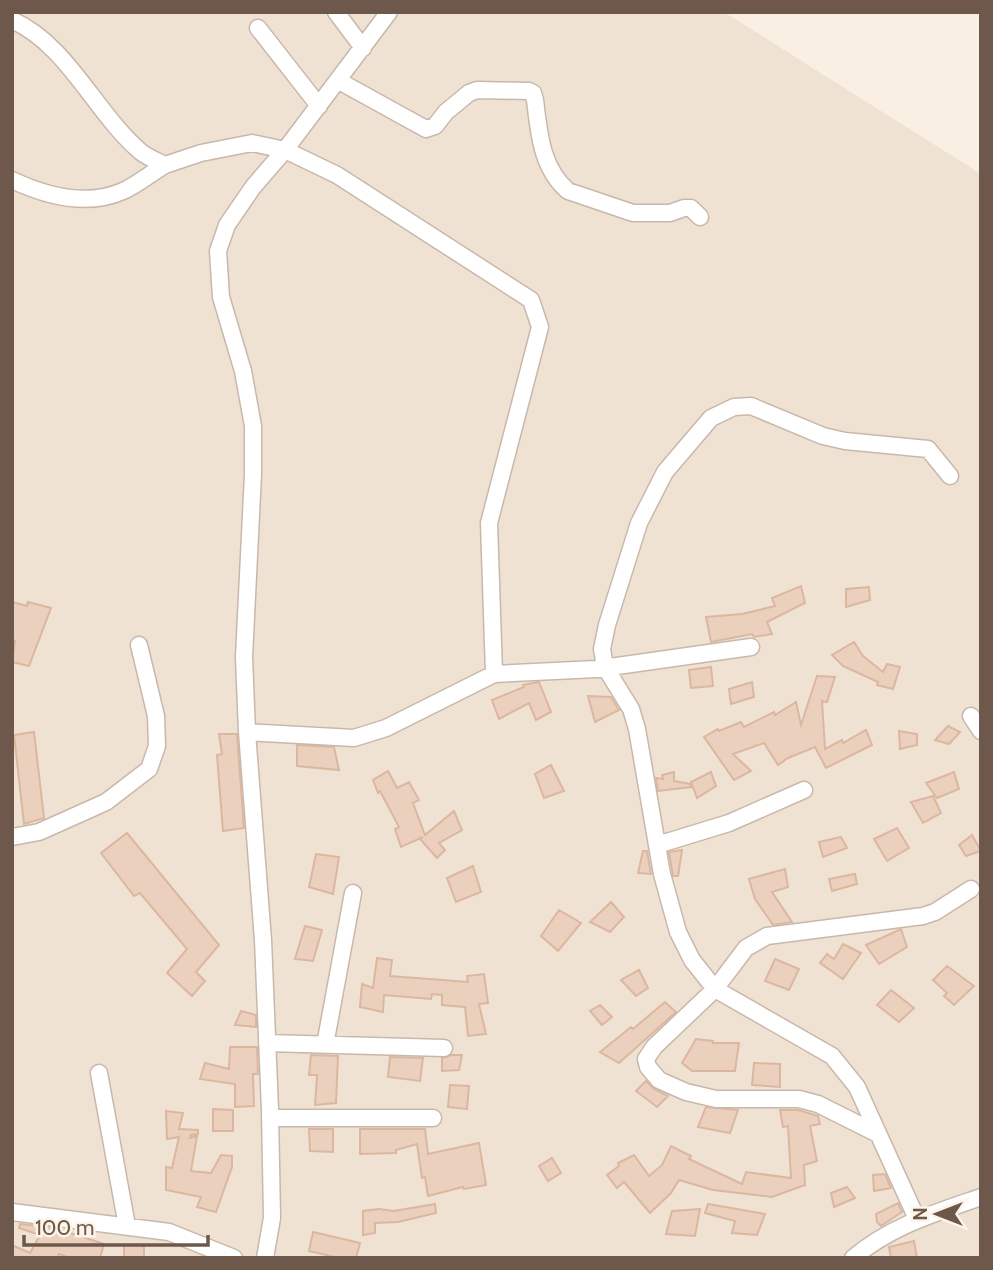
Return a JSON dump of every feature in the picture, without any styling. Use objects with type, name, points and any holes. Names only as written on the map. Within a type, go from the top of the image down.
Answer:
[{"type":"street","points":[[336,12],[363,48]]},
{"type":"street","points":[[265,1258],[272,1218],[270,1118],[263,940],[244,657],[253,426],[243,371],[221,298],[218,251],[227,225],[253,187],[339,81],[389,12]]},
{"type":"street","points":[[12,20],[27,27],[61,55],[84,88],[142,153],[165,165]]},
{"type":"street","points":[[258,28],[319,106]]},
{"type":"street","points":[[339,81],[426,129],[435,126],[446,112],[469,93],[477,90],[529,91],[533,93],[535,100],[544,157],[561,186],[568,191],[633,214],[670,213],[691,208],[700,216]]},
{"type":"street","points":[[12,180],[43,193],[70,198],[92,198],[123,191],[165,165],[201,153],[252,142],[285,150],[337,175],[531,300],[540,327],[489,523],[494,674]]},
{"type":"street","points":[[917,1219],[857,1087],[832,1056],[715,989],[692,960],[678,932],[657,845],[637,729],[631,709],[605,667],[602,649],[639,523],[666,472],[711,418],[734,407],[751,406],[823,436],[845,441],[924,448],[931,451],[950,476]]},
{"type":"street","points":[[12,837],[39,832],[106,802],[149,769],[158,746],[156,716],[139,645]]},
{"type":"street","points":[[247,732],[354,738],[372,734],[494,674],[596,669],[751,647]]},
{"type":"street","points":[[971,716],[981,731]]},
{"type":"street","points":[[657,845],[729,823],[804,790]]},
{"type":"street","points":[[878,1134],[818,1104],[799,1099],[716,1099],[686,1092],[659,1080],[648,1068],[646,1059],[654,1047],[715,989],[754,941],[767,936],[923,916],[935,912],[971,889]]},
{"type":"street","points":[[326,1045],[353,893]]},
{"type":"street","points":[[267,1044],[444,1048]]},
{"type":"street","points":[[99,1073],[127,1227]]},
{"type":"street","points":[[270,1118],[433,1118]]},
{"type":"street","points":[[853,1258],[880,1238],[917,1219],[981,1197]]},
{"type":"street","points":[[12,1212],[169,1232],[234,1258]]},
{"type":"shaded area","points":[[12,12],[724,12],[981,174],[981,1258],[12,1258]]},
{"type":"building","points":[[801,586],[805,603],[767,622],[772,634],[754,637],[752,634],[711,642],[706,617],[742,614],[775,606],[772,598]]},
{"type":"building","points":[[869,587],[870,600],[846,607],[846,589]]},
{"type":"building","points":[[12,602],[27,606],[28,602],[51,608],[29,666],[12,662],[15,641],[12,640]]},
{"type":"building","points":[[854,642],[863,656],[883,672],[887,664],[900,667],[893,689],[877,685],[878,682],[843,666],[832,655]]},
{"type":"building","points":[[711,667],[713,686],[691,688],[689,670]]},
{"type":"building","points":[[817,676],[835,677],[827,702],[822,701],[825,749],[842,740],[843,743],[866,730],[872,745],[826,768],[815,747],[778,765],[764,743],[733,754],[751,771],[734,780],[704,737],[718,729],[719,731],[741,722],[744,727],[774,712],[775,715],[796,702],[801,725]]},
{"type":"building","points":[[539,682],[551,712],[536,720],[529,703],[499,719],[492,700],[524,687],[523,685]]},
{"type":"building","points":[[752,682],[754,697],[731,704],[729,689]]},
{"type":"building","points":[[588,696],[611,697],[619,710],[595,722]]},
{"type":"building","points":[[948,726],[960,732],[949,744],[935,740]]},
{"type":"building","points":[[899,731],[917,734],[917,745],[900,749]]},
{"type":"building","points":[[34,732],[44,818],[24,824],[14,735]]},
{"type":"building","points":[[219,734],[237,734],[244,828],[223,831],[217,755],[222,754]]},
{"type":"building","points":[[297,745],[334,747],[339,770],[297,766]]},
{"type":"building","points":[[551,765],[564,791],[544,798],[535,774]]},
{"type":"building","points":[[388,771],[397,788],[409,782],[419,800],[413,803],[425,835],[454,811],[462,830],[439,843],[445,850],[437,858],[420,839],[423,837],[401,847],[395,829],[399,827],[373,780]]},
{"type":"building","points":[[674,772],[674,781],[691,784],[691,787],[658,791],[656,778],[663,779],[662,775]]},
{"type":"building","points":[[711,772],[716,786],[697,798],[691,782]]},
{"type":"building","points":[[954,772],[959,789],[937,798],[926,783]]},
{"type":"building","points":[[933,796],[941,813],[923,823],[911,802]]},
{"type":"building","points":[[897,828],[909,848],[887,861],[874,839]]},
{"type":"building","points":[[127,833],[219,945],[196,972],[205,981],[192,996],[167,973],[187,949],[140,893],[134,896],[101,853]]},
{"type":"building","points":[[972,835],[981,851],[966,856],[959,845]]},
{"type":"building","points":[[841,837],[847,848],[823,857],[819,842]]},
{"type":"building","points":[[682,850],[678,876],[673,876],[669,852]]},
{"type":"building","points":[[643,851],[647,851],[651,874],[638,873]]},
{"type":"building","points":[[316,854],[339,857],[333,894],[309,887]]},
{"type":"building","points":[[473,866],[481,892],[456,902],[447,878]]},
{"type":"building","points":[[785,869],[788,887],[772,892],[792,922],[773,925],[755,899],[749,879]]},
{"type":"building","points":[[855,874],[857,884],[832,891],[829,879]]},
{"type":"building","points":[[611,902],[624,917],[610,932],[590,922]]},
{"type":"building","points":[[559,910],[581,923],[558,951],[541,936]]},
{"type":"building","points":[[305,926],[322,930],[313,961],[295,959]]},
{"type":"building","points":[[901,929],[907,947],[879,964],[866,945]]},
{"type":"building","points":[[843,944],[861,953],[843,979],[820,963],[827,954],[834,959]]},
{"type":"building","points":[[377,958],[392,960],[390,976],[468,982],[467,976],[484,974],[488,1003],[479,1004],[486,1034],[468,1036],[465,1007],[442,1005],[442,995],[432,994],[431,999],[384,995],[383,1012],[360,1007],[362,984],[373,988]]},
{"type":"building","points":[[775,959],[799,969],[789,990],[765,981]]},
{"type":"building","points":[[947,966],[974,986],[954,1005],[944,996],[947,993],[933,980]]},
{"type":"building","points":[[639,970],[648,988],[636,996],[621,980]]},
{"type":"building","points":[[891,990],[914,1008],[899,1022],[877,1005]]},
{"type":"building","points":[[665,1002],[676,1012],[619,1063],[600,1052],[631,1027],[633,1029]]},
{"type":"building","points":[[600,1005],[612,1017],[602,1025],[590,1011]]},
{"type":"building","points":[[241,1011],[256,1015],[256,1027],[235,1025]]},
{"type":"building","points":[[696,1039],[713,1043],[739,1043],[735,1071],[692,1071],[682,1063]]},
{"type":"building","points":[[230,1047],[257,1047],[258,1074],[253,1074],[254,1106],[235,1107],[235,1084],[200,1079],[205,1063],[229,1069]]},
{"type":"building","points":[[311,1055],[338,1056],[336,1103],[315,1105],[317,1075],[309,1075]]},
{"type":"building","points":[[462,1055],[459,1070],[442,1071],[442,1058]]},
{"type":"building","points":[[390,1057],[423,1058],[420,1081],[388,1077]]},
{"type":"building","points":[[754,1063],[780,1064],[780,1087],[752,1085]]},
{"type":"building","points":[[646,1081],[654,1089],[668,1096],[657,1107],[636,1091]]},
{"type":"building","points":[[450,1085],[469,1086],[467,1109],[448,1107]]},
{"type":"building","points":[[706,1107],[738,1110],[730,1133],[698,1127]]},
{"type":"building","points":[[213,1109],[233,1110],[233,1131],[213,1131]]},
{"type":"building","points":[[780,1110],[798,1110],[818,1116],[820,1124],[810,1126],[817,1161],[804,1165],[805,1185],[772,1197],[713,1190],[679,1180],[671,1193],[650,1213],[624,1182],[617,1188],[607,1175],[619,1166],[618,1163],[634,1155],[649,1176],[662,1165],[671,1146],[691,1156],[689,1159],[742,1184],[746,1172],[791,1178],[788,1126],[783,1127]]},
{"type":"building","points":[[166,1111],[183,1113],[179,1129],[198,1130],[198,1134],[191,1135],[190,1138],[197,1136],[191,1171],[211,1173],[221,1155],[232,1156],[232,1167],[216,1212],[197,1207],[201,1197],[166,1190],[166,1167],[172,1168],[179,1137],[167,1139]]},
{"type":"building","points":[[309,1129],[333,1129],[333,1152],[310,1151]]},
{"type":"building","points":[[360,1129],[425,1129],[428,1154],[479,1143],[486,1185],[463,1187],[428,1196],[425,1177],[422,1178],[417,1144],[396,1150],[396,1153],[360,1154]]},
{"type":"building","points":[[552,1158],[561,1173],[548,1181],[539,1166]]},
{"type":"building","points":[[885,1174],[891,1188],[874,1191],[873,1175]]},
{"type":"building","points":[[847,1187],[855,1198],[834,1207],[831,1193]]},
{"type":"building","points":[[898,1203],[902,1212],[881,1226],[877,1222],[876,1214]]},
{"type":"building","points":[[435,1204],[436,1213],[398,1222],[375,1223],[375,1233],[363,1235],[363,1211],[394,1211]]},
{"type":"building","points":[[708,1204],[765,1214],[757,1235],[732,1233],[735,1221],[705,1213]]},
{"type":"building","points":[[700,1209],[695,1236],[666,1234],[672,1211]]},
{"type":"building","points":[[20,1224],[55,1228],[104,1244],[100,1258],[71,1258],[59,1254],[57,1258],[12,1258],[12,1245],[30,1253],[40,1235],[19,1228]]},
{"type":"building","points":[[313,1232],[360,1243],[356,1258],[339,1258],[309,1251]]},
{"type":"building","points":[[914,1241],[917,1258],[891,1258],[889,1247]]},
{"type":"building","points":[[124,1245],[144,1246],[144,1258],[124,1258]]}]
